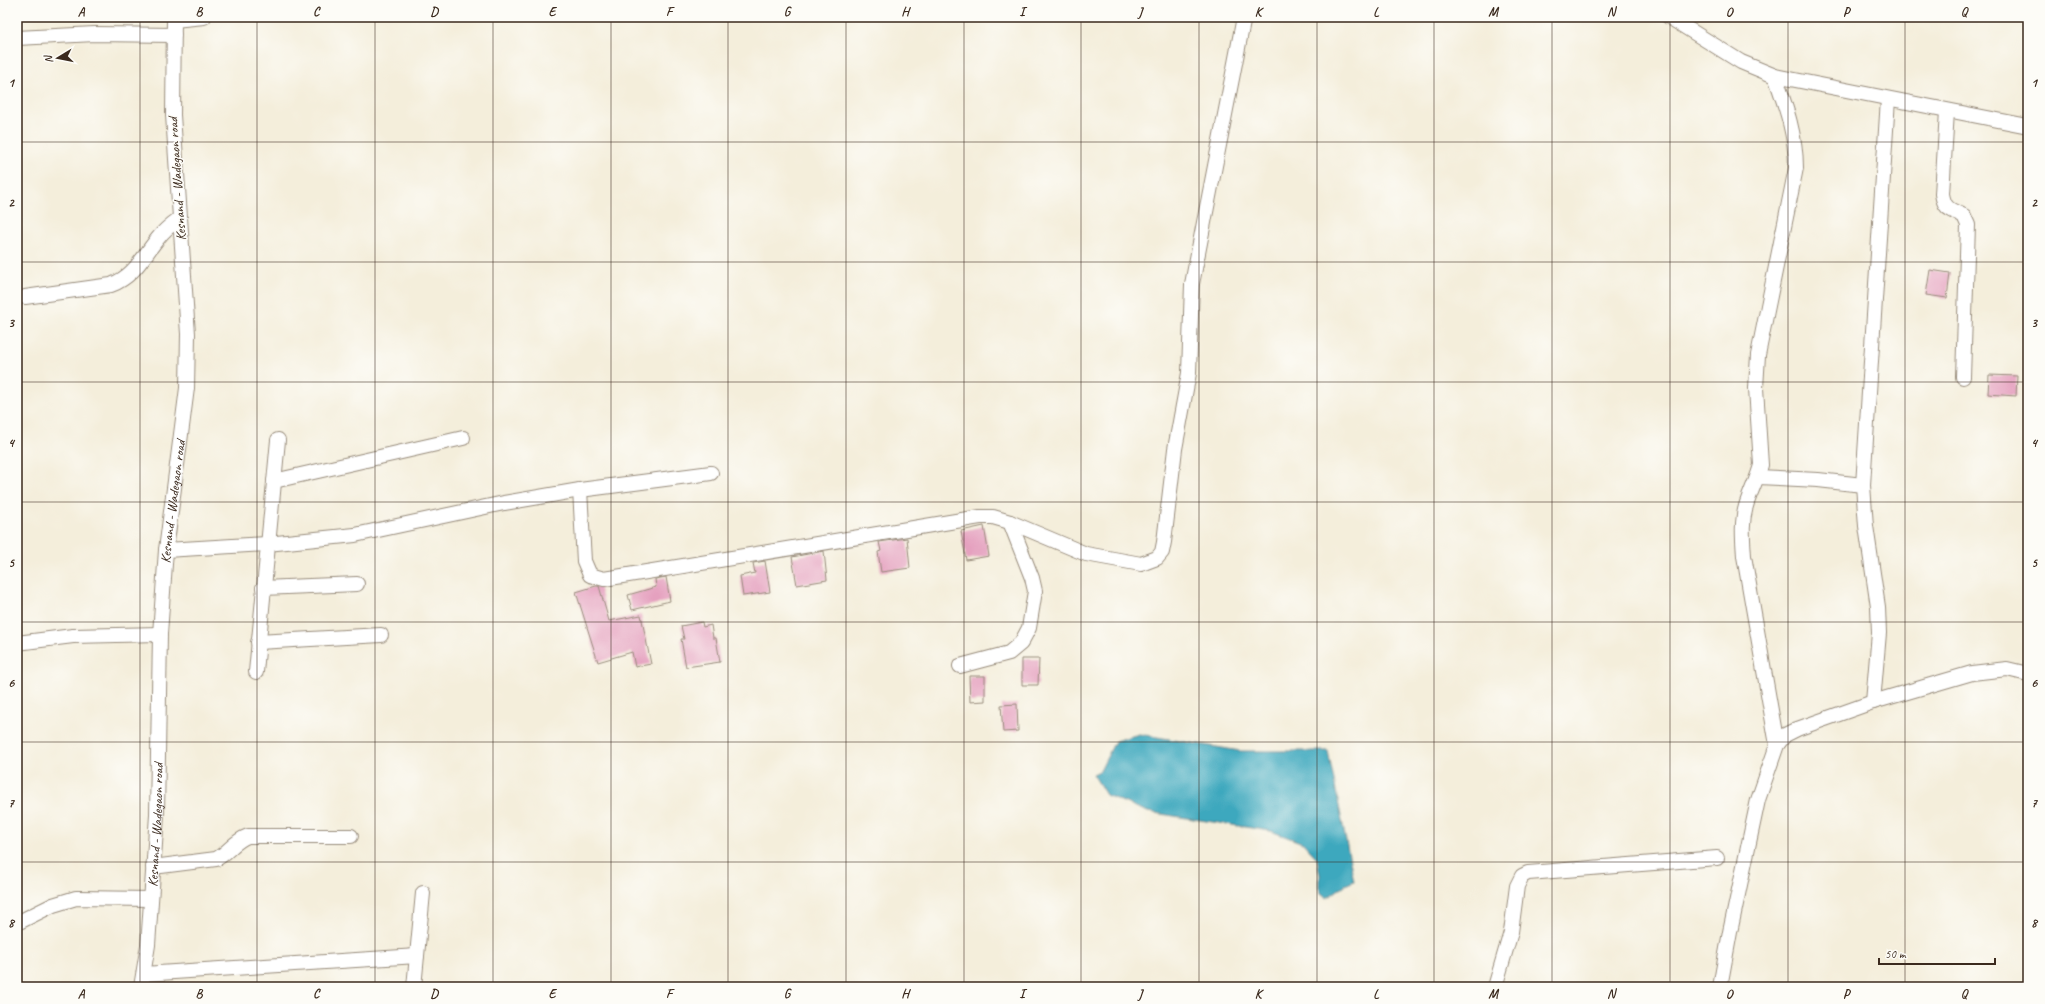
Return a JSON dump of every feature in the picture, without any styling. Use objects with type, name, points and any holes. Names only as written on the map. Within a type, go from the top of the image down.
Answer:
[{"type":"street","points":[[174,19],[204,17]]},
{"type":"street","points":[[580,490],[584,561],[590,575],[604,579],[963,519],[993,518],[1010,522],[1086,554],[1142,564],[1157,558],[1162,552],[1175,449],[1189,373],[1192,284],[1244,17]]},
{"type":"street","points":[[1669,17],[1741,62],[1775,76],[2028,126]]},
{"type":"street","name":"Kesnand - Wadegaon road","points":[[142,981],[151,899],[157,815],[160,634],[166,550],[187,388],[188,334],[173,115],[174,19]]},
{"type":"street","points":[[17,38],[95,34],[174,35]]},
{"type":"street","points":[[1775,76],[1791,122],[1796,149],[1796,168],[1758,355],[1756,388],[1761,446],[1761,465],[1758,477],[1746,507],[1742,530],[1744,556],[1777,745]]},
{"type":"street","points":[[1873,702],[1879,632],[1878,607],[1866,526],[1864,484],[1888,99]]},
{"type":"street","points":[[1947,111],[1942,194],[1943,201],[1948,209],[1964,216],[1968,225],[1963,377]]},
{"type":"street","points":[[25,297],[111,285],[120,282],[140,265],[158,237],[180,218]]},
{"type":"street","points":[[274,481],[463,438]]},
{"type":"street","points":[[256,672],[278,440]]},
{"type":"street","points":[[166,550],[267,544],[355,535],[504,502],[580,490],[710,473]]},
{"type":"street","points":[[1758,477],[1864,484]]},
{"type":"street","points":[[960,666],[1009,653],[1021,643],[1028,628],[1035,591],[1032,578],[1010,522]]},
{"type":"street","points":[[263,588],[357,584]]},
{"type":"street","points":[[17,643],[73,636],[160,634]]},
{"type":"street","points":[[258,642],[382,636]]},
{"type":"street","points":[[1720,987],[1758,800],[1777,745],[1785,735],[1797,729],[1873,702],[1972,673],[2007,669],[2028,674]]},
{"type":"street","points":[[153,867],[216,859],[224,855],[237,841],[248,836],[351,836]]},
{"type":"street","points":[[1495,987],[1511,932],[1517,886],[1522,876],[1528,873],[1717,858]]},
{"type":"street","points":[[414,987],[423,893]]},
{"type":"street","points":[[17,924],[53,905],[76,898],[151,899]]},
{"type":"street","points":[[142,981],[417,956]]},
{"type":"water","points":[[1139,734],[1240,751],[1328,751],[1354,881],[1345,885],[1327,898],[1320,892],[1320,875],[1317,858],[1303,843],[1271,831],[1148,812],[1106,795],[1093,774],[1100,771],[1115,741]]},
{"type":"building","points":[[1930,270],[1950,273],[1947,298],[1926,295]]},
{"type":"building","points":[[1989,375],[2017,376],[2016,396],[1988,394]]},
{"type":"building","points":[[984,526],[989,556],[966,560],[961,531]]},
{"type":"building","points":[[907,538],[910,568],[881,572],[878,552],[881,551],[879,542]]},
{"type":"building","points":[[824,551],[827,580],[797,585],[792,557]]},
{"type":"building","points":[[765,561],[770,592],[743,596],[740,576],[755,573],[753,563]]},
{"type":"building","points":[[666,577],[670,601],[632,610],[628,595],[656,587],[655,579]]},
{"type":"building","points":[[599,586],[609,621],[641,615],[651,664],[635,667],[632,652],[598,662],[576,592]]},
{"type":"building","points":[[702,622],[703,627],[711,625],[713,638],[716,638],[720,662],[686,667],[681,639],[684,639],[681,626]]},
{"type":"building","points":[[1022,659],[1039,659],[1038,685],[1022,685]]},
{"type":"building","points":[[969,676],[985,676],[985,701],[970,702]]},
{"type":"building","points":[[1017,704],[1018,731],[1003,732],[1001,705]]}]
